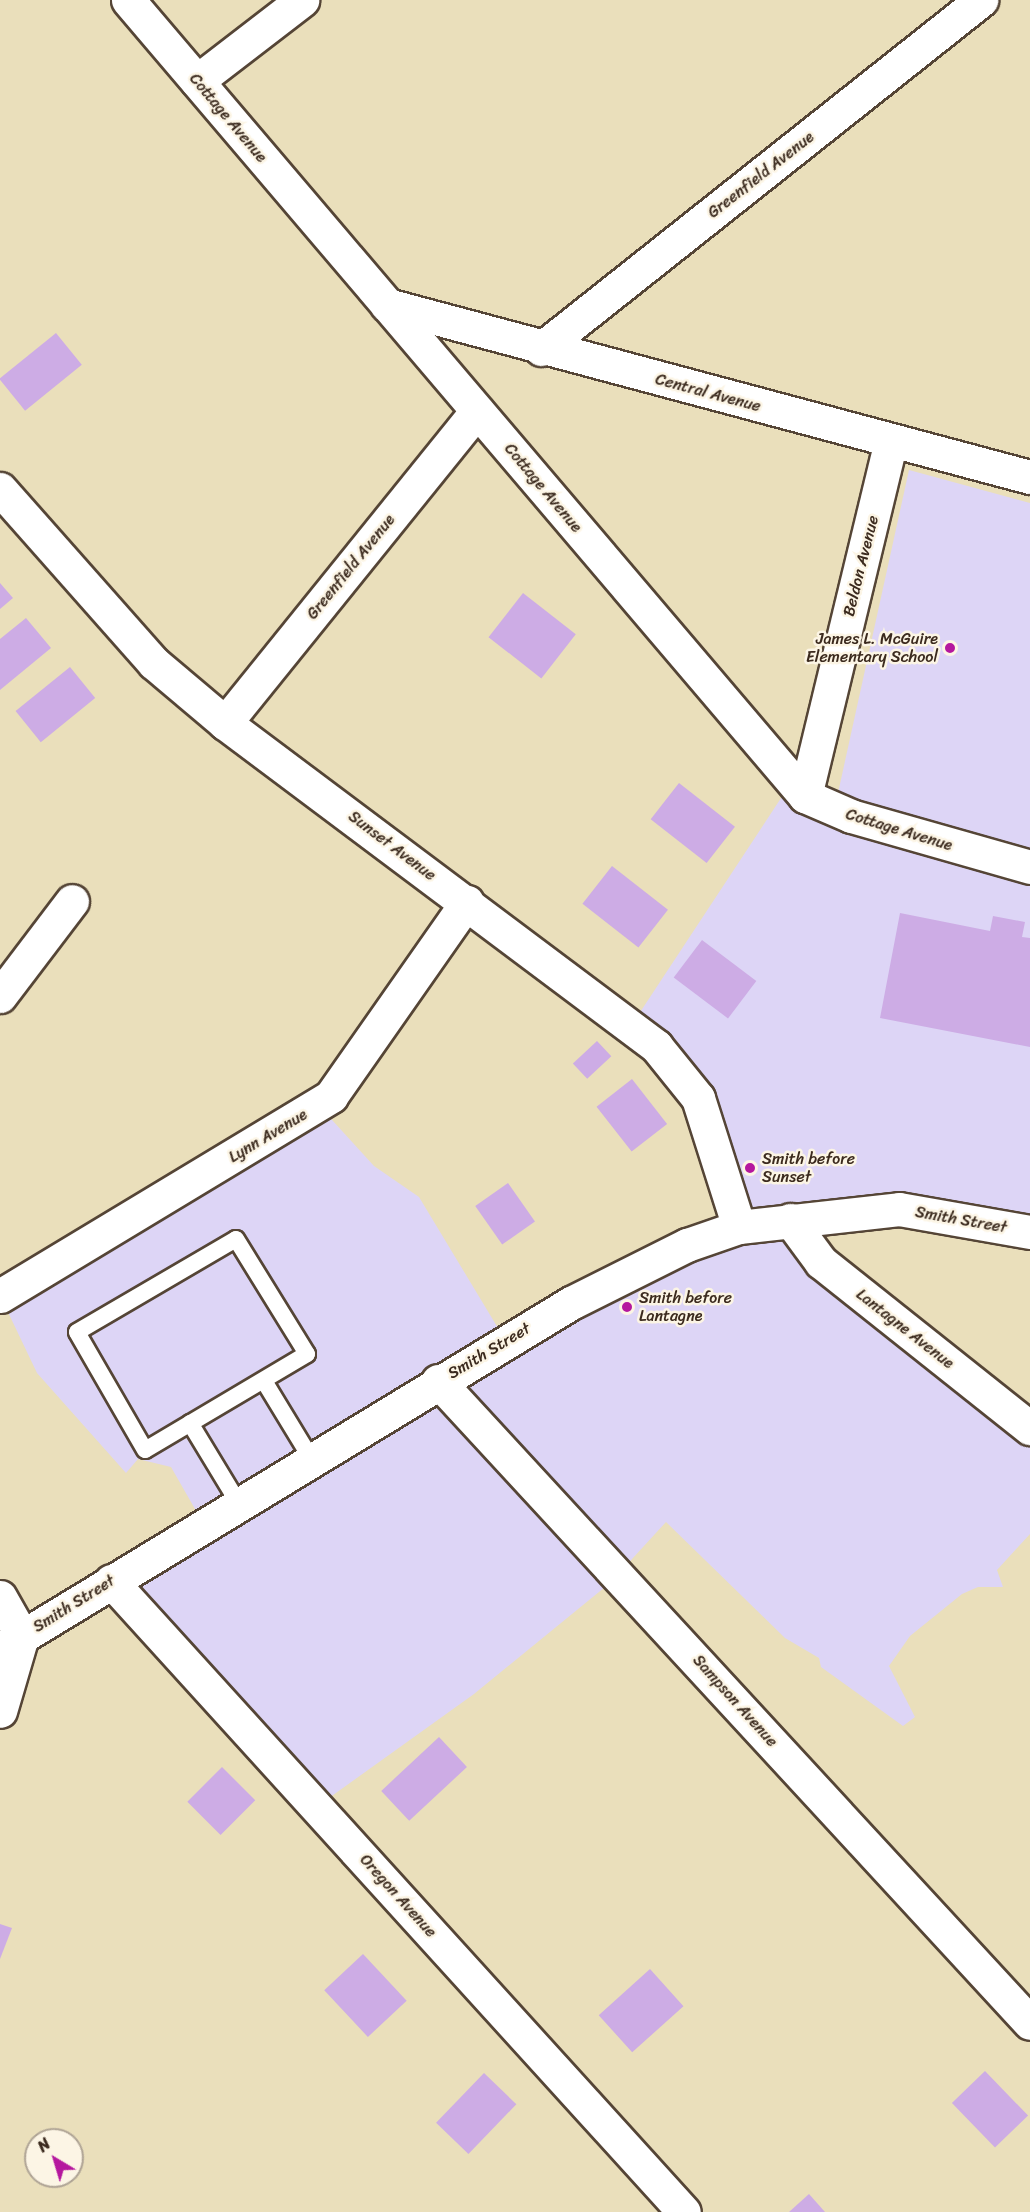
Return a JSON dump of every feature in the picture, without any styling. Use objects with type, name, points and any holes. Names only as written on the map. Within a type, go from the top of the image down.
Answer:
[{"type":"street","name":"Cottage Avenue","points":[[128,0],[805,796],[851,816],[1030,867]]},
{"type":"street","points":[[197,81],[302,0]]},
{"type":"street","name":"Greenfield Avenue","points":[[541,349],[981,0]]},
{"type":"street","name":"Central Avenue","points":[[387,305],[541,349],[891,441],[1023,468]]},
{"type":"street","name":"Greenfield Avenue","points":[[225,723],[477,411]]},
{"type":"street","name":"Beldon Avenue","points":[[805,796],[891,441]]},
{"type":"street","name":"Sunset Avenue","points":[[0,489],[154,663],[225,723],[623,1018],[681,1074],[698,1098],[715,1138],[739,1227]]},
{"type":"street","points":[[0,996],[72,901]]},
{"type":"street","name":"Lynn Avenue","points":[[0,1296],[330,1096],[467,902]]},
{"type":"street","name":"Smith Street","points":[[11,1643],[438,1381],[639,1265],[739,1227],[899,1209],[1030,1232]]},
{"type":"street","name":"Lantagne Avenue","points":[[790,1220],[821,1262],[1030,1428]]},
{"type":"street","name":"Sampson Avenue","points":[[438,1381],[1030,2023]]},
{"type":"street","name":"Oregon Avenue","points":[[111,1581],[684,2212]]},
{"type":"street","points":[[0,1597],[11,1643],[0,1711]]},
{"type":"lane","points":[[236,1239],[308,1354],[264,1381],[145,1450],[77,1332],[236,1239]]},
{"type":"lane","points":[[264,1381],[312,1460]]},
{"type":"lane","points":[[190,1424],[239,1504]]},
{"type":"shaded area","name":"James L. McGuire Elementary School","points":[[909,470],[1030,503],[1030,851],[898,816],[838,793]]},
{"type":"shaded area","points":[[785,792],[1030,876],[1030,1235],[844,1225],[788,1231],[1030,1431],[1030,1534],[997,1570],[1003,1587],[978,1587],[962,1594],[910,1636],[889,1666],[915,1717],[903,1726],[821,1667],[819,1658],[785,1638],[666,1522],[610,1583],[474,1694],[315,1808],[118,1595],[207,1530],[171,1467],[138,1459],[126,1473],[37,1373],[6,1308],[322,1109],[374,1166],[419,1197],[507,1343],[732,1242],[719,1152],[629,1029]]},
{"type":"building","points":[[56,333],[82,365],[25,411],[0,378]]},
{"type":"building","points":[[0,583],[13,598],[0,609]]},
{"type":"building","points":[[523,593],[576,634],[541,678],[489,637]]},
{"type":"building","points":[[26,618],[51,648],[0,690],[0,639]]},
{"type":"building","points":[[70,667],[95,698],[41,742],[16,711]]},
{"type":"building","points":[[679,783],[735,827],[707,863],[651,819]]},
{"type":"building","points":[[612,866],[668,910],[638,948],[582,904]]},
{"type":"building","points":[[900,913],[990,931],[993,916],[1025,922],[1022,937],[1030,938],[1030,1047],[880,1018]]},
{"type":"building","points":[[702,940],[756,981],[728,1018],[674,978]]},
{"type":"building","points":[[597,1041],[611,1056],[587,1079],[573,1064]]},
{"type":"building","points":[[632,1079],[667,1124],[632,1152],[597,1107]]},
{"type":"building","points":[[508,1183],[535,1222],[502,1244],[475,1206]]},
{"type":"building","points":[[439,1737],[467,1767],[409,1821],[381,1791]]},
{"type":"building","points":[[222,1767],[255,1800],[221,1835],[187,1802]]},
{"type":"building","points":[[0,1924],[12,1928],[0,1959]]},
{"type":"building","points":[[363,1954],[407,2001],[368,2037],[324,1990]]},
{"type":"building","points":[[650,1969],[683,2006],[632,2052],[599,2015]]},
{"type":"building","points":[[985,2071],[1028,2116],[995,2148],[952,2103]]},
{"type":"building","points":[[484,2073],[516,2104],[468,2154],[436,2123]]},
{"type":"building","points":[[809,2194],[825,2212],[789,2212]]},
{"type":"place","name":"James L. McGuire Elementary School","points":[[950,648]]},
{"type":"place","name":"Smith before Sunset","points":[[750,1168]]},
{"type":"place","name":"Smith before Lantagne","points":[[627,1307]]}]
